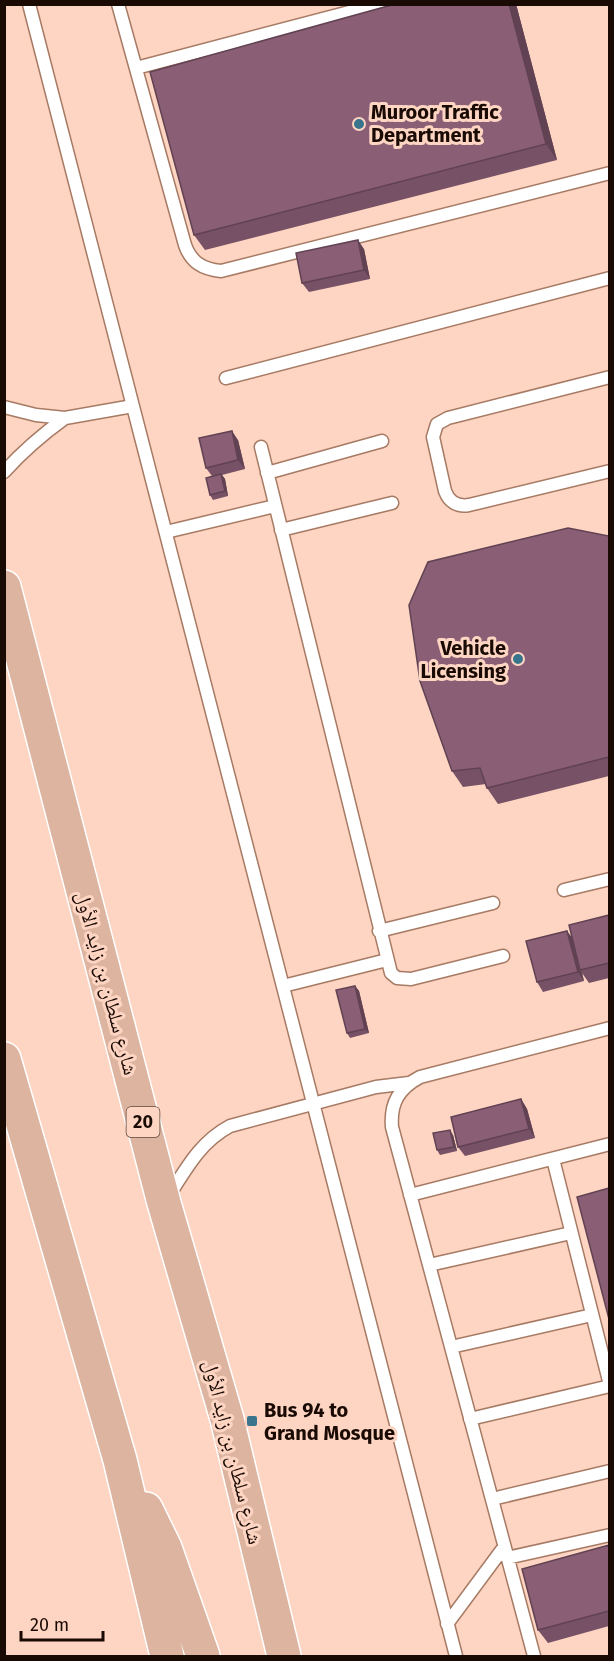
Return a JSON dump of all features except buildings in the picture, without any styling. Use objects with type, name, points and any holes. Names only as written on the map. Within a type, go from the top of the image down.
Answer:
[{"type":"main road","name":"شارع سلطان بن زايد الأول","points":[[4,587],[164,1203],[227,1419],[279,1652]]},
{"type":"main road","points":[[4,1059],[120,1460],[167,1656]]},
{"type":"main road","points":[[120,1460],[165,1548],[203,1656]]},
{"type":"lane","points":[[28,4],[456,1656]]},
{"type":"lane","points":[[118,4],[185,245],[194,262],[211,270],[221,271],[609,173]]},
{"type":"lane","points":[[136,68],[380,4]]},
{"type":"lane","points":[[226,378],[609,278]]},
{"type":"lane","points":[[609,377],[448,418],[437,424],[433,437],[445,491],[448,498],[458,505],[469,505],[609,471]]},
{"type":"lane","points":[[4,407],[36,415],[65,418],[133,406]]},
{"type":"lane","points":[[4,472],[41,435],[65,418]]},
{"type":"lane","points":[[267,473],[382,441]]},
{"type":"lane","points":[[261,447],[391,973],[404,980],[503,956]]},
{"type":"lane","points":[[281,530],[392,503]]},
{"type":"lane","points":[[166,532],[276,506]]},
{"type":"lane","points":[[564,890],[609,879]]},
{"type":"lane","points":[[379,931],[493,903]]},
{"type":"lane","points":[[283,986],[387,960]]},
{"type":"lane","points":[[534,1656],[392,1127],[391,1114],[400,1091],[420,1077],[609,1028]]},
{"type":"lane","points":[[164,1203],[199,1149],[219,1132],[243,1122],[376,1087],[409,1083]]},
{"type":"lane","points":[[410,1195],[609,1144]]},
{"type":"lane","points":[[470,1419],[609,1385],[553,1159]]},
{"type":"lane","points":[[429,1265],[571,1233]]},
{"type":"lane","points":[[451,1347],[592,1315]]},
{"type":"lane","points":[[492,1499],[609,1471]]},
{"type":"lane","points":[[447,1624],[506,1553],[609,1535]]},
{"type":"place","name":"Muroor Traffic Department","points":[[359,124]]},
{"type":"place","name":"Vehicle Licensing","points":[[518,659]]},
{"type":"place","name":"Bus 94 to Grand Mosque","points":[[252,1421]]}]
